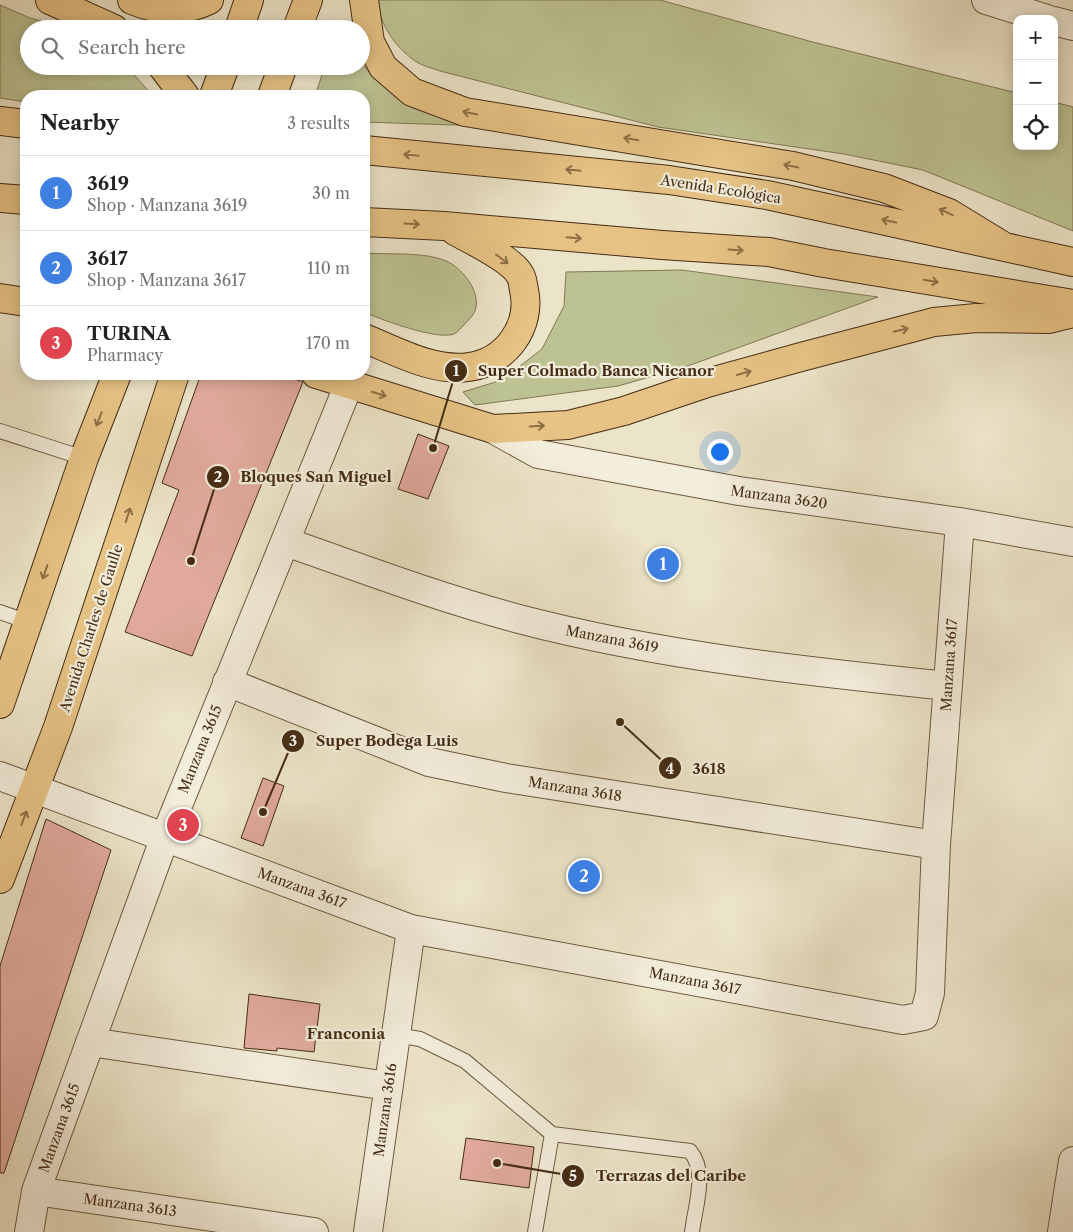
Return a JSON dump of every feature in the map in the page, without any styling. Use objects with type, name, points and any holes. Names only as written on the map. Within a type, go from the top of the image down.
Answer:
[{"type":"main road","points":[[50,0],[94,20]]},
{"type":"main road","points":[[132,0],[163,9],[186,9],[209,0]]},
{"type":"main road","points":[[242,20],[249,0]]},
{"type":"main road","points":[[300,20],[308,0]]},
{"type":"main road","points":[[364,0],[367,20]]},
{"type":"main road","points":[[370,42],[383,67],[412,92],[465,112],[793,166],[884,188],[949,212],[1003,246]]},
{"type":"main road","points":[[169,75],[181,90]]},
{"type":"main road","points":[[216,90],[222,75]]},
{"type":"main road","points":[[274,90],[280,75]]},
{"type":"main road","points":[[0,121],[20,123]]},
{"type":"main road","name":"Avenida Ecológica","points":[[370,151],[669,180],[768,195],[1073,262]]},
{"type":"main road","points":[[0,198],[20,200]]},
{"type":"main road","points":[[370,222],[444,226],[662,245],[769,252],[824,263],[1073,304]]},
{"type":"main road","points":[[370,340],[430,364],[469,367],[494,359],[517,336],[527,304],[520,275],[501,257],[444,226]]},
{"type":"main road","points":[[0,298],[20,301]]},
{"type":"main road","points":[[336,380],[493,428],[568,424],[624,411],[707,383],[877,335],[934,322],[976,318],[1049,318],[1073,314]]},
{"type":"main road","points":[[0,704],[84,458],[115,380]]},
{"type":"main road","name":"Avenida Charles de Gaulle","points":[[0,880],[35,789],[173,380]]},
{"type":"street","points":[[986,0],[1035,11]]},
{"type":"street","points":[[1058,22],[1073,26]]},
{"type":"street","name":"Manzana 3615","points":[[29,1232],[36,1191],[165,837],[349,384]]},
{"type":"street","name":"Manzana 3620","points":[[493,428],[538,454],[739,491],[960,522],[1073,542]]},
{"type":"street","name":"Manzana 3617","points":[[0,776],[411,929],[903,1020],[924,1016],[930,993],[936,845],[960,522]]},
{"type":"street","name":"Manzana 3619","points":[[286,542],[454,599],[520,619],[615,641],[771,668],[948,686]]},
{"type":"street","name":"Manzana 3618","points":[[227,682],[429,762],[506,778],[936,845]]},
{"type":"street","name":"Manzana 3616","points":[[368,1232],[411,929]]},
{"type":"street","points":[[90,1042],[388,1086]]},
{"type":"street","points":[[1062,1232],[1073,1161]]},
{"type":"street","name":"Manzana 3613","points":[[36,1191],[214,1225],[314,1232]]},
{"type":"lane","points":[[0,431],[84,458]]},
{"type":"lane","points":[[0,612],[28,622]]},
{"type":"lane","points":[[396,1035],[420,1038],[465,1061],[552,1134],[690,1151],[696,1159],[700,1175],[692,1232]]},
{"type":"lane","points":[[535,1232],[552,1134]]},
{"type":"green space","points":[[376,0],[660,0],[809,41],[1013,92],[1013,150],[1058,150],[1058,103],[1073,107],[1073,231],[923,170],[844,154],[658,127],[427,67],[407,55],[395,42],[385,26]]},
{"type":"green space","points":[[0,5],[37,20],[20,20],[20,75],[134,75],[148,90],[20,90],[20,101],[0,98]]},
{"type":"green space","points":[[370,73],[390,91],[409,101],[451,114],[514,127],[370,122],[370,90],[317,90],[322,75],[370,75]]},
{"type":"green space","points":[[370,253],[408,254],[441,259],[460,271],[473,288],[476,301],[474,312],[457,332],[453,334],[440,335],[418,331],[370,314]]},
{"type":"green space","points":[[682,270],[878,297],[685,367],[618,386],[475,405],[463,392],[502,380],[542,349],[564,306],[566,272]]},
{"type":"building","points":[[199,380],[298,380],[303,382],[192,656],[125,632],[179,490],[162,483]]},
{"type":"building","points":[[418,434],[449,446],[428,499],[398,489]]},
{"type":"building","points":[[263,778],[284,786],[263,846],[241,838]]},
{"type":"building","points":[[46,819],[111,850],[4,1173],[0,1173],[0,966]]},
{"type":"building","points":[[249,994],[320,1004],[314,1052],[277,1048],[277,1051],[244,1048]]},
{"type":"building","points":[[466,1138],[534,1147],[529,1188],[460,1179]]},
{"type":"place","name":"Super Colmado Banca Nicanor","points":[[433,448]]},
{"type":"place","name":"Bloques San Miguel","points":[[191,561]]},
{"type":"place","name":"3619","points":[[663,564]]},
{"type":"place","name":"3618","points":[[620,722]]},
{"type":"place","name":"Super Bodega Luis","points":[[263,812]]},
{"type":"place","name":"TURINA","points":[[183,825]]},
{"type":"place","name":"3617","points":[[584,876]]},
{"type":"place","name":"Terrazas del Caribe","points":[[497,1163]]},
{"type":"district","name":"Franconia","points":[[346,1033]]}]
